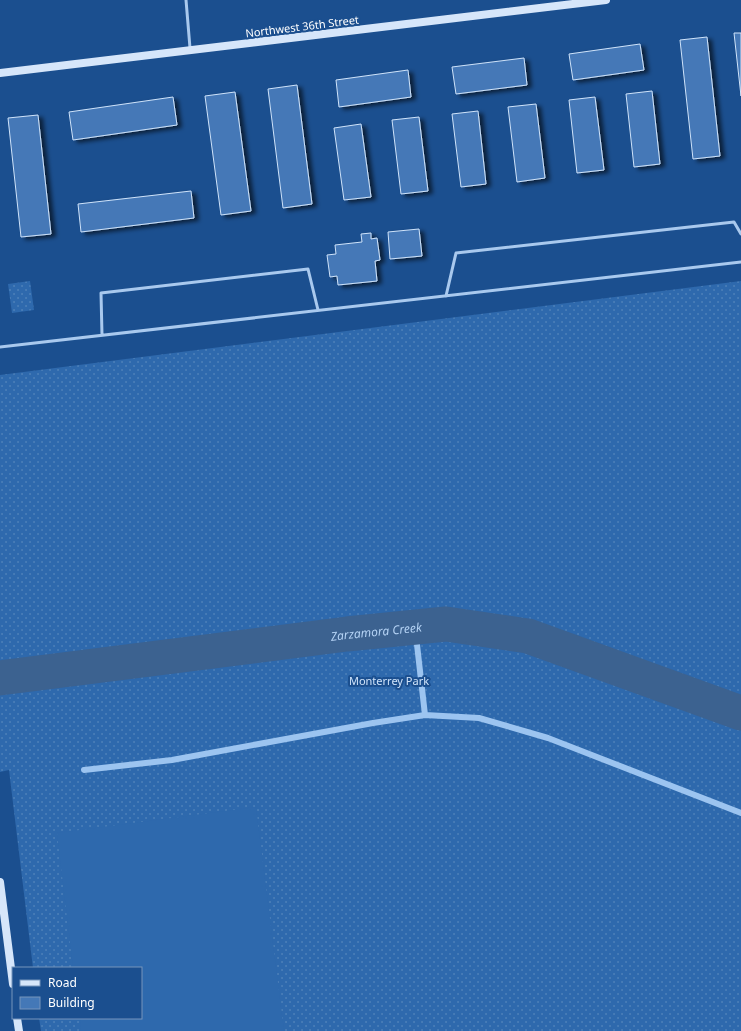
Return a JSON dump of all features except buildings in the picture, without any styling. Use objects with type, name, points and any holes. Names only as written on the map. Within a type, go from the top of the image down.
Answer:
[{"type":"main road","name":"Northwest 36th Street","points":[[0,73],[606,0]]},
{"type":"main road","points":[[0,882],[12,976]]},
{"type":"main road","points":[[17,1019],[19,1031]]},
{"type":"lane","points":[[186,0],[190,50]]},
{"type":"lane","points":[[446,296],[456,253],[734,222],[741,234]]},
{"type":"lane","points":[[0,347],[741,262]]},
{"type":"lane","points":[[102,335],[101,293],[308,269],[318,310]]},
{"type":"green space","points":[[30,281],[34,310],[12,313],[8,284]]},
{"type":"green space","name":"Monterrey Park","points":[[741,281],[741,1031],[41,1031],[39,1019],[142,1019],[142,967],[33,967],[9,770],[0,772],[0,375]]},
{"type":"green space","points":[[256,807],[284,1031],[81,1031],[80,1019],[142,1019],[142,967],[73,967],[57,833]]},
{"type":"waterway","name":"Zarzamora Creek","points":[[0,678],[347,634],[446,624],[528,636],[741,713]]},
{"type":"waterway","points":[[415,627],[425,715]]},
{"type":"waterway","points":[[84,770],[172,760],[373,723],[425,715],[479,718],[548,738],[741,813]]}]
